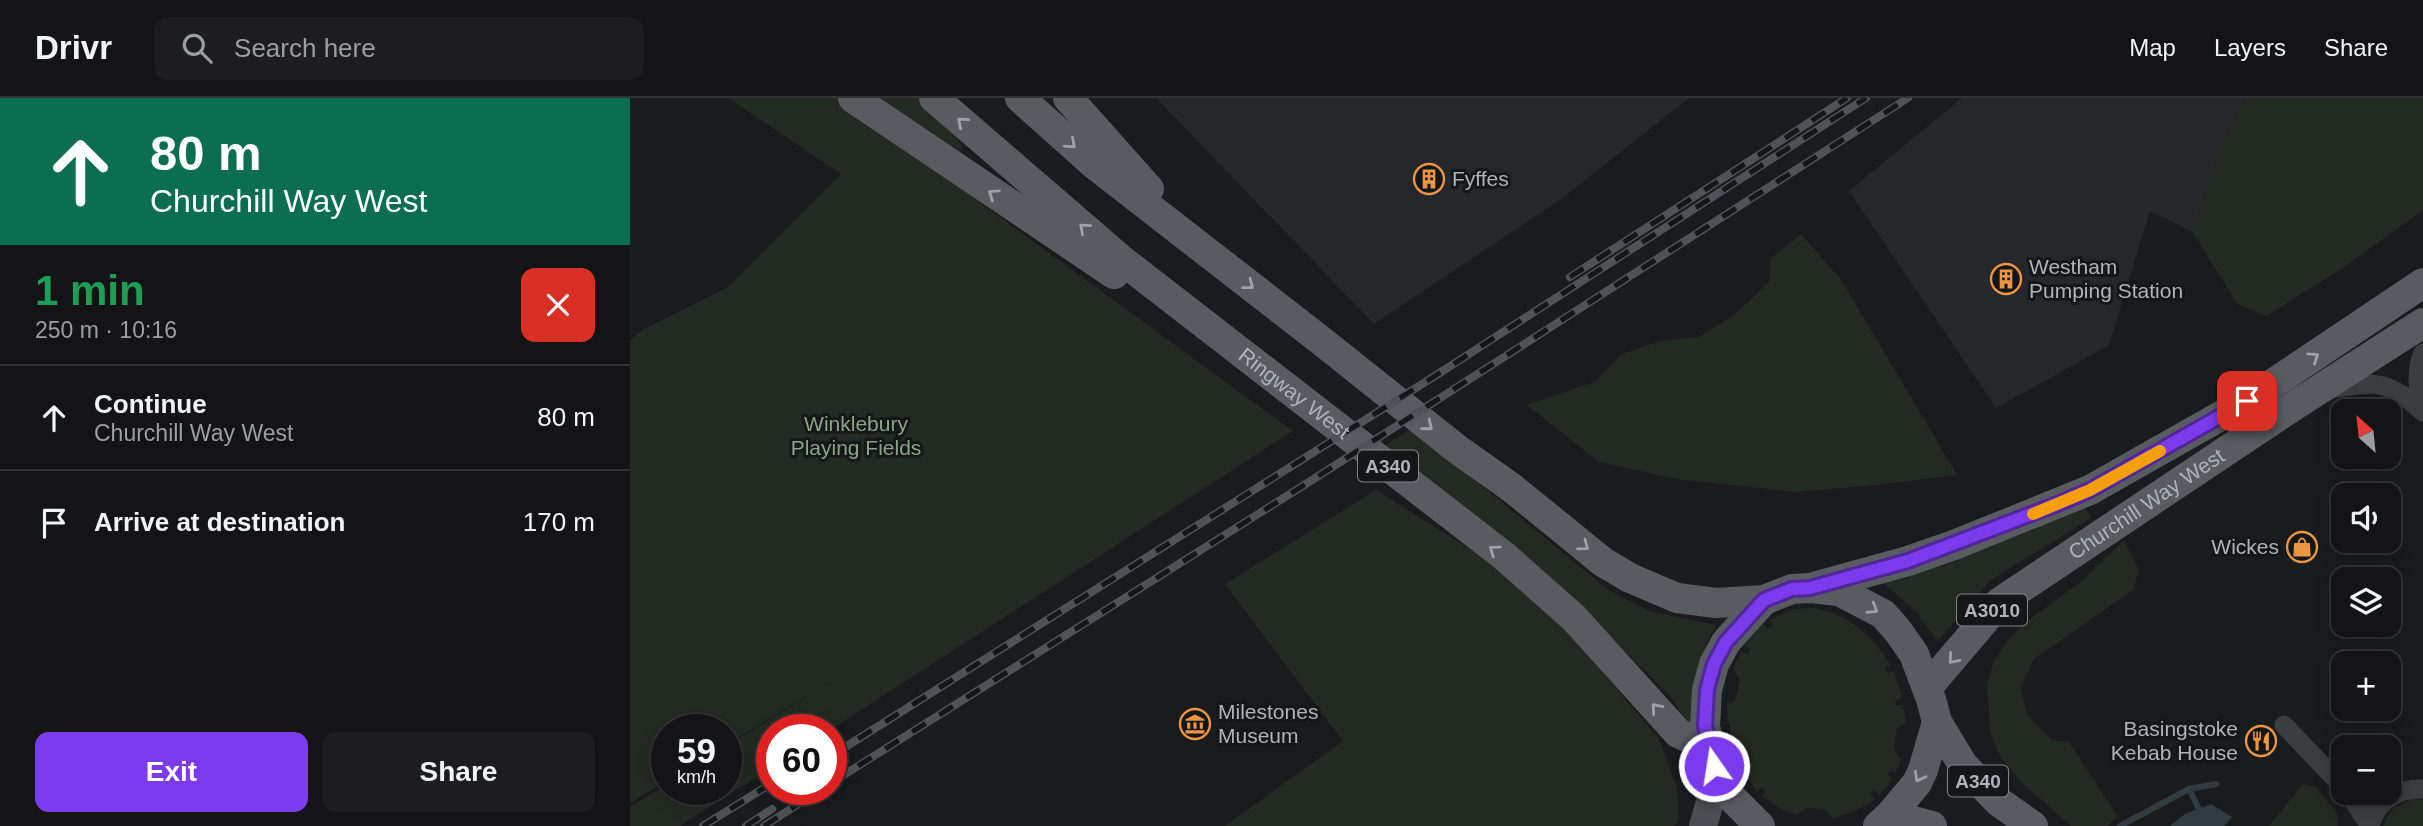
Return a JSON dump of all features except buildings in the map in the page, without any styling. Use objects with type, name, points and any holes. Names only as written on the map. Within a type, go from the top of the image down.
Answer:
[{"type":"main road","points":[[853,98],[1275,380]]},
{"type":"main road","name":"Ringway West","points":[[934,98],[1123,261],[1504,556],[1574,618],[1678,733],[1714,762]]},
{"type":"main road","name":"A340","points":[[1020,98],[1095,165],[1457,449],[1512,488],[1603,562],[1630,578],[1677,598],[1716,604],[1764,600]]},
{"type":"main road","points":[[1068,98],[1200,247]]},
{"type":"main road","name":"Churchill Way West","points":[[1764,600],[1792,589],[1810,588],[1908,561],[2090,490],[2247,401],[2423,283]]},
{"type":"main road","name":"Churchill Way West","points":[[1927,688],[2000,602],[2423,323]]},
{"type":"main road","points":[[1810,588],[1839,591],[1883,614],[1913,654],[1927,688],[1937,722],[1923,770],[1917,783],[1884,821]]},
{"type":"main road","points":[[1760,826],[1732,799],[1714,762],[1705,726],[1705,708],[1714,664],[1726,642],[1764,600]]},
{"type":"main road","name":"A340","points":[[1937,722],[1962,765],[1998,802],[2033,826]]},
{"type":"main road","points":[[1703,826],[1714,762]]},
{"type":"main road","points":[[1884,821],[1932,826]]},
{"type":"street","points":[[2423,353],[2419,366],[2418,393],[2423,405]]},
{"type":"street","points":[[2317,391],[2371,383],[2402,393],[2423,412]]},
{"type":"street","points":[[2284,725],[2331,772]]},
{"type":"street","points":[[2401,790],[2419,786]]},
{"type":"street","points":[[2356,805],[2370,826]]},
{"type":"street","points":[[2370,826],[2378,805]]},
{"type":"shaded area","name":"Fyffes","points":[[1156,98],[1689,98],[1560,200],[1374,324]]},
{"type":"shaded area","points":[[1962,98],[2245,98],[2224,140],[2193,232],[2150,211],[2109,345],[1996,408],[1849,191]]},
{"type":"shaded area","points":[[2211,804],[2232,817],[2224,826],[2170,826],[2185,814]]},
{"type":"green space","name":"Winklebury Playing Fields","points":[[728,98],[918,98],[954,134],[962,147],[956,157],[979,202],[1293,431],[847,719],[847,714],[779,714],[853,668],[777,714],[756,714],[756,727],[742,735],[742,714],[651,714],[651,791],[630,803],[630,341],[642,330],[728,287],[841,174]]},
{"type":"green space","points":[[2245,98],[2423,98],[2423,210],[2343,268],[2266,316],[2237,304],[2193,232],[2224,140]]},
{"type":"green space","points":[[1801,234],[1842,281],[1957,475],[1795,492],[1677,479],[1599,462],[1527,405],[1594,382],[1622,354],[1660,341],[1699,337],[1735,314],[1769,282],[1771,258]]},
{"type":"green space","points":[[1412,428],[1607,589],[1649,611],[1716,625],[1696,672],[1689,725],[1670,696],[1547,574],[1381,448]]},
{"type":"green space","points":[[1376,490],[1506,572],[1560,622],[1659,739],[1676,785],[1679,816],[1675,826],[1225,826],[1343,741],[1225,584]]},
{"type":"green space","points":[[2084,505],[2091,518],[1991,580],[1936,640],[1917,612],[1876,577],[1944,566]]},
{"type":"green space","points":[[2124,540],[2139,570],[2133,590],[2034,659],[2020,688],[2028,716],[2052,740],[2069,742],[2118,817],[2107,826],[2071,826],[2022,783],[2000,756],[1990,732],[1987,684],[1993,664],[2006,642],[2027,621],[2081,582]]},
{"type":"green space","points":[[1812,608],[1848,620],[1875,644],[1891,665],[1885,668],[1888,673],[1894,671],[1902,698],[1895,700],[1896,705],[1903,705],[1906,723],[1897,728],[1894,748],[1902,758],[1896,772],[1890,771],[1888,775],[1893,778],[1880,795],[1874,790],[1870,794],[1875,799],[1870,803],[1832,818],[1825,809],[1806,808],[1797,815],[1781,809],[1762,796],[1766,791],[1761,787],[1757,792],[1739,765],[1746,761],[1744,755],[1737,758],[1726,705],[1735,701],[1740,680],[1733,668],[1741,652],[1748,654],[1750,649],[1745,646],[1758,628],[1764,624],[1768,630],[1773,626],[1770,620],[1793,609]]},
{"type":"green space","name":"Winklebury Playing Fields","points":[[756,728],[756,777],[742,786],[742,737]]},
{"type":"green space","points":[[2303,784],[2316,787],[2338,814],[2337,826],[2269,826]]},
{"type":"green space","name":"Winklebury Playing Fields","points":[[651,794],[651,805],[713,805],[680,826],[630,826],[630,807]]},
{"type":"green space","points":[[2412,799],[2423,800],[2423,826],[2383,826],[2392,809]]},
{"type":"waterway","points":[[2120,826],[2189,789],[2217,784]]},
{"type":"waterway","points":[[2189,789],[2199,809]]},
{"type":"railway","points":[[1570,277],[1847,98]]},
{"type":"railway","points":[[847,746],[1438,374],[1866,98]]},
{"type":"railway","points":[[847,773],[1309,482],[1908,98]]},
{"type":"railway","points":[[703,826],[756,793]]},
{"type":"railway","points":[[764,826],[797,805]]},
{"type":"railway","points":[[746,826],[772,809]]},
{"type":"slow traffic","points":[[2033,514],[2090,490],[2160,451]]},
{"type":"place","name":"Fyffes","points":[[1429,179]]},
{"type":"place","name":"Westham Pumping Station","points":[[2006,279]]},
{"type":"place","name":"Wickes","points":[[2302,547]]},
{"type":"place","name":"Milestones Museum","points":[[1195,724]]},
{"type":"place","name":"Basingstoke Kebab House","points":[[2261,741]]},
{"type":"route","points":[[1714,766],[1705,726],[1707,690],[1714,664],[1726,642],[1764,600],[1792,589],[1810,588],[1908,561],[1996,530],[2090,490],[2247,401]]}]
